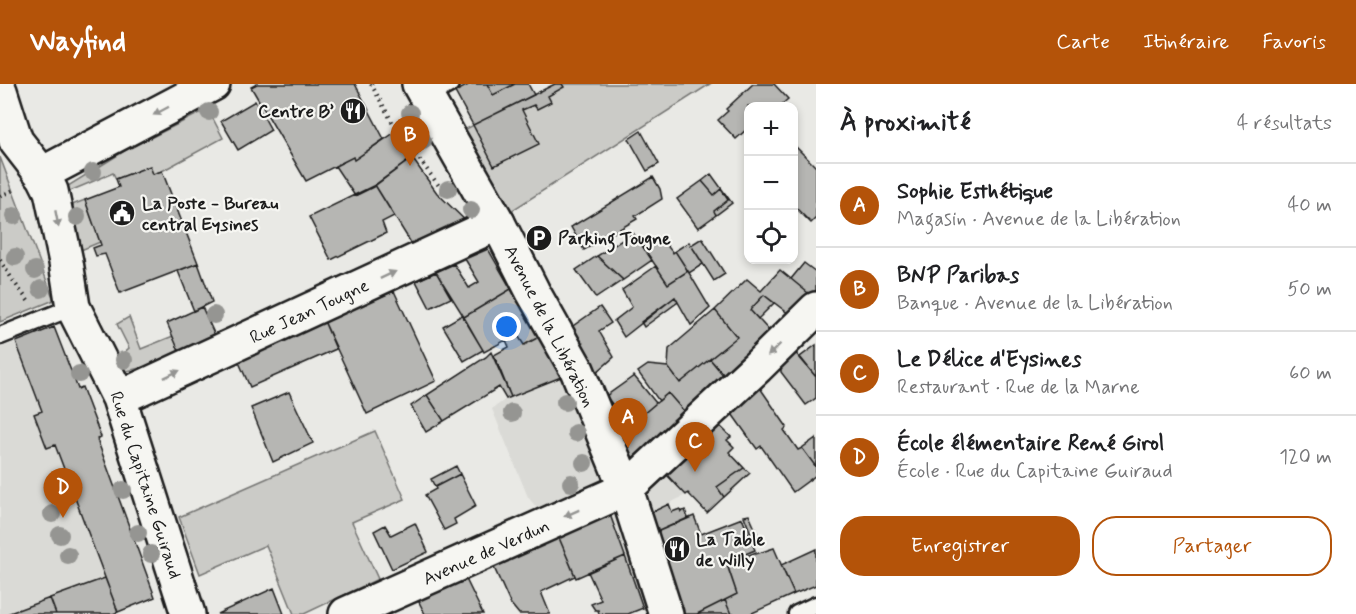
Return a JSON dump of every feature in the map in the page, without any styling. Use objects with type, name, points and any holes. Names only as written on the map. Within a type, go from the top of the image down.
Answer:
[{"type":"street","points":[[44,177],[55,167],[213,84]]},
{"type":"street","name":"Avenue de la Libération","points":[[432,88],[533,292],[577,370],[626,489],[666,614]]},
{"type":"street","name":"Rue du Capitaine Guiraud","points":[[0,91],[16,141],[44,177],[51,191],[73,308],[119,398],[188,614]]},
{"type":"street","name":"Rue Jean Tougne","points":[[119,398],[498,223]]},
{"type":"street","name":"Avenue de Verdun","points":[[346,614],[626,489],[816,309]]},
{"type":"lane","points":[[0,336],[73,308]]},
{"type":"lane","points":[[797,614],[816,605]]},
{"type":"path","points":[[371,84],[394,125],[449,198]]},
{"type":"path","points":[[0,260],[43,319]]},
{"type":"shaded area","points":[[555,84],[710,84],[508,213],[464,130]]},
{"type":"shaded area","points":[[208,109],[223,138],[162,171],[153,174],[149,167],[116,179],[113,173],[70,191],[68,186],[126,150]]},
{"type":"shaded area","points":[[0,157],[54,300],[0,322]]},
{"type":"shaded area","points":[[85,200],[100,242],[81,250],[72,205]]},
{"type":"shaded area","points":[[537,271],[597,372],[606,396],[629,426],[616,437],[666,474],[686,495],[648,514],[652,534],[684,614],[645,614],[608,509],[557,533],[528,497],[492,409],[506,399],[560,377],[511,289]]},
{"type":"shaded area","points":[[129,317],[141,349],[173,336],[182,358],[123,372],[117,359],[129,348],[117,324]]},
{"type":"shaded area","points":[[54,327],[78,388],[82,387],[101,437],[97,440],[155,597],[113,614],[0,614],[0,348]]},
{"type":"shaded area","points":[[375,431],[405,499],[352,522],[378,579],[304,614],[294,614],[266,545],[200,574],[179,517]]},
{"type":"building","points":[[257,84],[355,84],[384,139],[354,160],[353,157],[306,181],[251,87]]},
{"type":"building","points":[[470,84],[487,84],[493,95],[515,84],[528,84],[534,95],[473,125],[455,92]]},
{"type":"building","points":[[487,84],[515,84],[493,95]]},
{"type":"building","points":[[555,84],[562,84],[564,87],[548,96],[551,102],[537,109],[534,105],[522,110],[539,144],[494,166],[473,125]]},
{"type":"building","points":[[753,84],[774,84],[788,99],[785,102],[744,102],[744,132],[736,139],[718,120],[728,111],[726,109]]},
{"type":"building","points":[[255,101],[271,130],[238,150],[221,121]]},
{"type":"building","points":[[641,131],[659,164],[647,171],[629,139]]},
{"type":"building","points":[[394,133],[412,158],[373,187],[355,196],[335,166],[353,157],[354,160]]},
{"type":"building","points":[[798,149],[816,167],[816,218],[811,223],[798,210]]},
{"type":"building","points":[[412,158],[437,193],[471,226],[416,251],[375,185]]},
{"type":"building","points":[[150,166],[153,174],[162,171],[198,263],[120,293],[105,254],[96,256],[93,248],[101,245],[85,200],[119,187],[116,179]]},
{"type":"building","points":[[711,174],[732,203],[716,215],[714,211],[728,200],[721,189],[714,195],[702,181]]},
{"type":"building","points":[[653,177],[660,189],[662,199],[635,216],[637,219],[584,250],[571,227]]},
{"type":"building","points":[[702,181],[714,195],[721,189],[728,200],[714,211],[716,215],[698,228],[677,199]]},
{"type":"building","points":[[375,185],[394,216],[382,222],[386,233],[331,260],[309,217]]},
{"type":"building","points":[[633,233],[652,260],[623,280],[597,256]]},
{"type":"building","points":[[660,237],[673,253],[675,251],[688,271],[668,284],[643,247]]},
{"type":"building","points":[[702,238],[725,274],[714,281],[691,245]]},
{"type":"building","points":[[689,242],[703,264],[689,273],[675,251]]},
{"type":"building","points":[[488,249],[511,289],[464,317],[436,272],[454,264],[469,288],[479,282],[465,259]]},
{"type":"building","points":[[597,256],[623,280],[596,298],[576,270]]},
{"type":"building","points":[[198,263],[212,302],[194,311],[178,271]]},
{"type":"building","points":[[804,263],[816,272],[816,293],[813,297],[791,279]]},
{"type":"building","points":[[656,266],[668,284],[688,271],[710,308],[691,325],[675,297],[624,337],[614,321],[632,307],[622,290]]},
{"type":"building","points":[[780,270],[813,297],[793,317],[764,295],[750,310],[774,336],[730,383],[710,359],[737,337],[715,310],[747,279],[761,291]]},
{"type":"building","points":[[436,272],[451,298],[430,308],[416,281]]},
{"type":"building","points":[[511,289],[539,337],[524,345],[517,334],[484,352],[464,317]]},
{"type":"building","points":[[394,291],[436,381],[367,414],[324,321]]},
{"type":"building","points":[[764,295],[774,303],[758,319],[750,310]]},
{"type":"building","points":[[675,297],[678,302],[644,327],[641,322]]},
{"type":"building","points":[[202,307],[218,342],[182,358],[167,323]]},
{"type":"building","points":[[600,307],[611,323],[599,331],[614,357],[597,372],[570,328]]},
{"type":"building","points":[[715,310],[737,337],[680,383],[668,367],[669,349]]},
{"type":"building","points":[[462,315],[483,350],[464,361],[443,326]]},
{"type":"building","points":[[324,321],[336,349],[250,387],[238,360]]},
{"type":"building","points":[[54,327],[78,389],[82,387],[101,437],[97,439],[155,597],[118,612],[55,445],[47,448],[34,414],[42,411],[16,342]]},
{"type":"building","points":[[517,334],[524,345],[539,337],[561,377],[511,397],[494,355],[509,347],[506,340]]},
{"type":"building","points":[[816,345],[816,377],[800,357]]},
{"type":"building","points":[[794,351],[816,377],[816,398],[806,405],[781,372],[781,363]]},
{"type":"building","points":[[491,352],[511,397],[506,399],[499,387],[444,421],[427,395]]},
{"type":"building","points":[[710,359],[730,382],[688,416],[668,393],[659,401],[638,372],[648,365],[668,367],[680,383]]},
{"type":"building","points":[[634,376],[656,403],[629,426],[606,396]]},
{"type":"building","points":[[758,385],[787,427],[784,430],[798,450],[802,448],[816,467],[816,475],[793,492],[761,446],[757,449],[730,411]]},
{"type":"building","points":[[289,392],[313,443],[273,462],[251,408]]},
{"type":"building","points":[[668,393],[688,416],[630,463],[616,437]]},
{"type":"building","points":[[427,395],[444,421],[426,432],[411,406]]},
{"type":"building","points":[[717,423],[731,437],[727,440],[734,447],[729,452],[744,468],[717,487],[724,497],[707,513],[666,474]]},
{"type":"building","points":[[816,438],[816,467],[802,448]]},
{"type":"building","points":[[456,466],[460,474],[435,487],[431,479]]},
{"type":"building","points":[[744,468],[750,473],[724,497],[717,487]]},
{"type":"building","points":[[460,474],[476,506],[454,519],[456,524],[444,530],[425,495]]},
{"type":"building","points":[[669,504],[672,512],[685,510],[688,518],[652,534],[648,514]]},
{"type":"building","points":[[608,509],[625,556],[576,578],[557,533]]},
{"type":"building","points":[[749,515],[761,542],[755,544],[744,516]]},
{"type":"building","points":[[694,516],[701,534],[742,518],[755,550],[726,562],[737,594],[697,614],[684,614],[652,534]]},
{"type":"building","points":[[415,523],[428,552],[392,569],[374,531],[385,525],[391,535]]},
{"type":"building","points":[[557,533],[575,576],[541,592],[550,614],[519,614],[510,603],[492,563]]},
{"type":"building","points":[[774,548],[794,594],[750,614],[731,614],[725,600],[737,594],[727,564],[756,552],[756,554]]},
{"type":"building","points":[[816,549],[816,585],[794,594],[781,565]]},
{"type":"building","points":[[625,556],[643,608],[628,614],[599,614],[591,604],[601,600],[588,572]]},
{"type":"building","points":[[462,571],[483,614],[425,614],[415,594]]},
{"type":"building","points":[[105,578],[118,612],[113,614],[56,614],[50,598]]},
{"type":"building","points":[[274,588],[284,614],[217,614]]},
{"type":"building","points":[[50,598],[56,614],[7,614]]},
{"type":"building","points":[[725,600],[731,614],[697,614]]},
{"type":"place","name":"Centre B’","points":[[353,111]]},
{"type":"place","name":"BNP Paribas","points":[[410,166]]},
{"type":"place","name":"La Poste - Bureau central Eysines","points":[[122,213]]},
{"type":"place","name":"Parking Tougne","points":[[539,238]]},
{"type":"place","name":"Sophie Esthétique","points":[[628,448]]},
{"type":"place","name":"Le Délice d'Eysines","points":[[695,472]]},
{"type":"place","name":"École élémentaire René Girol","points":[[63,518]]},
{"type":"place","name":"La Table de Willy","points":[[677,549]]}]
